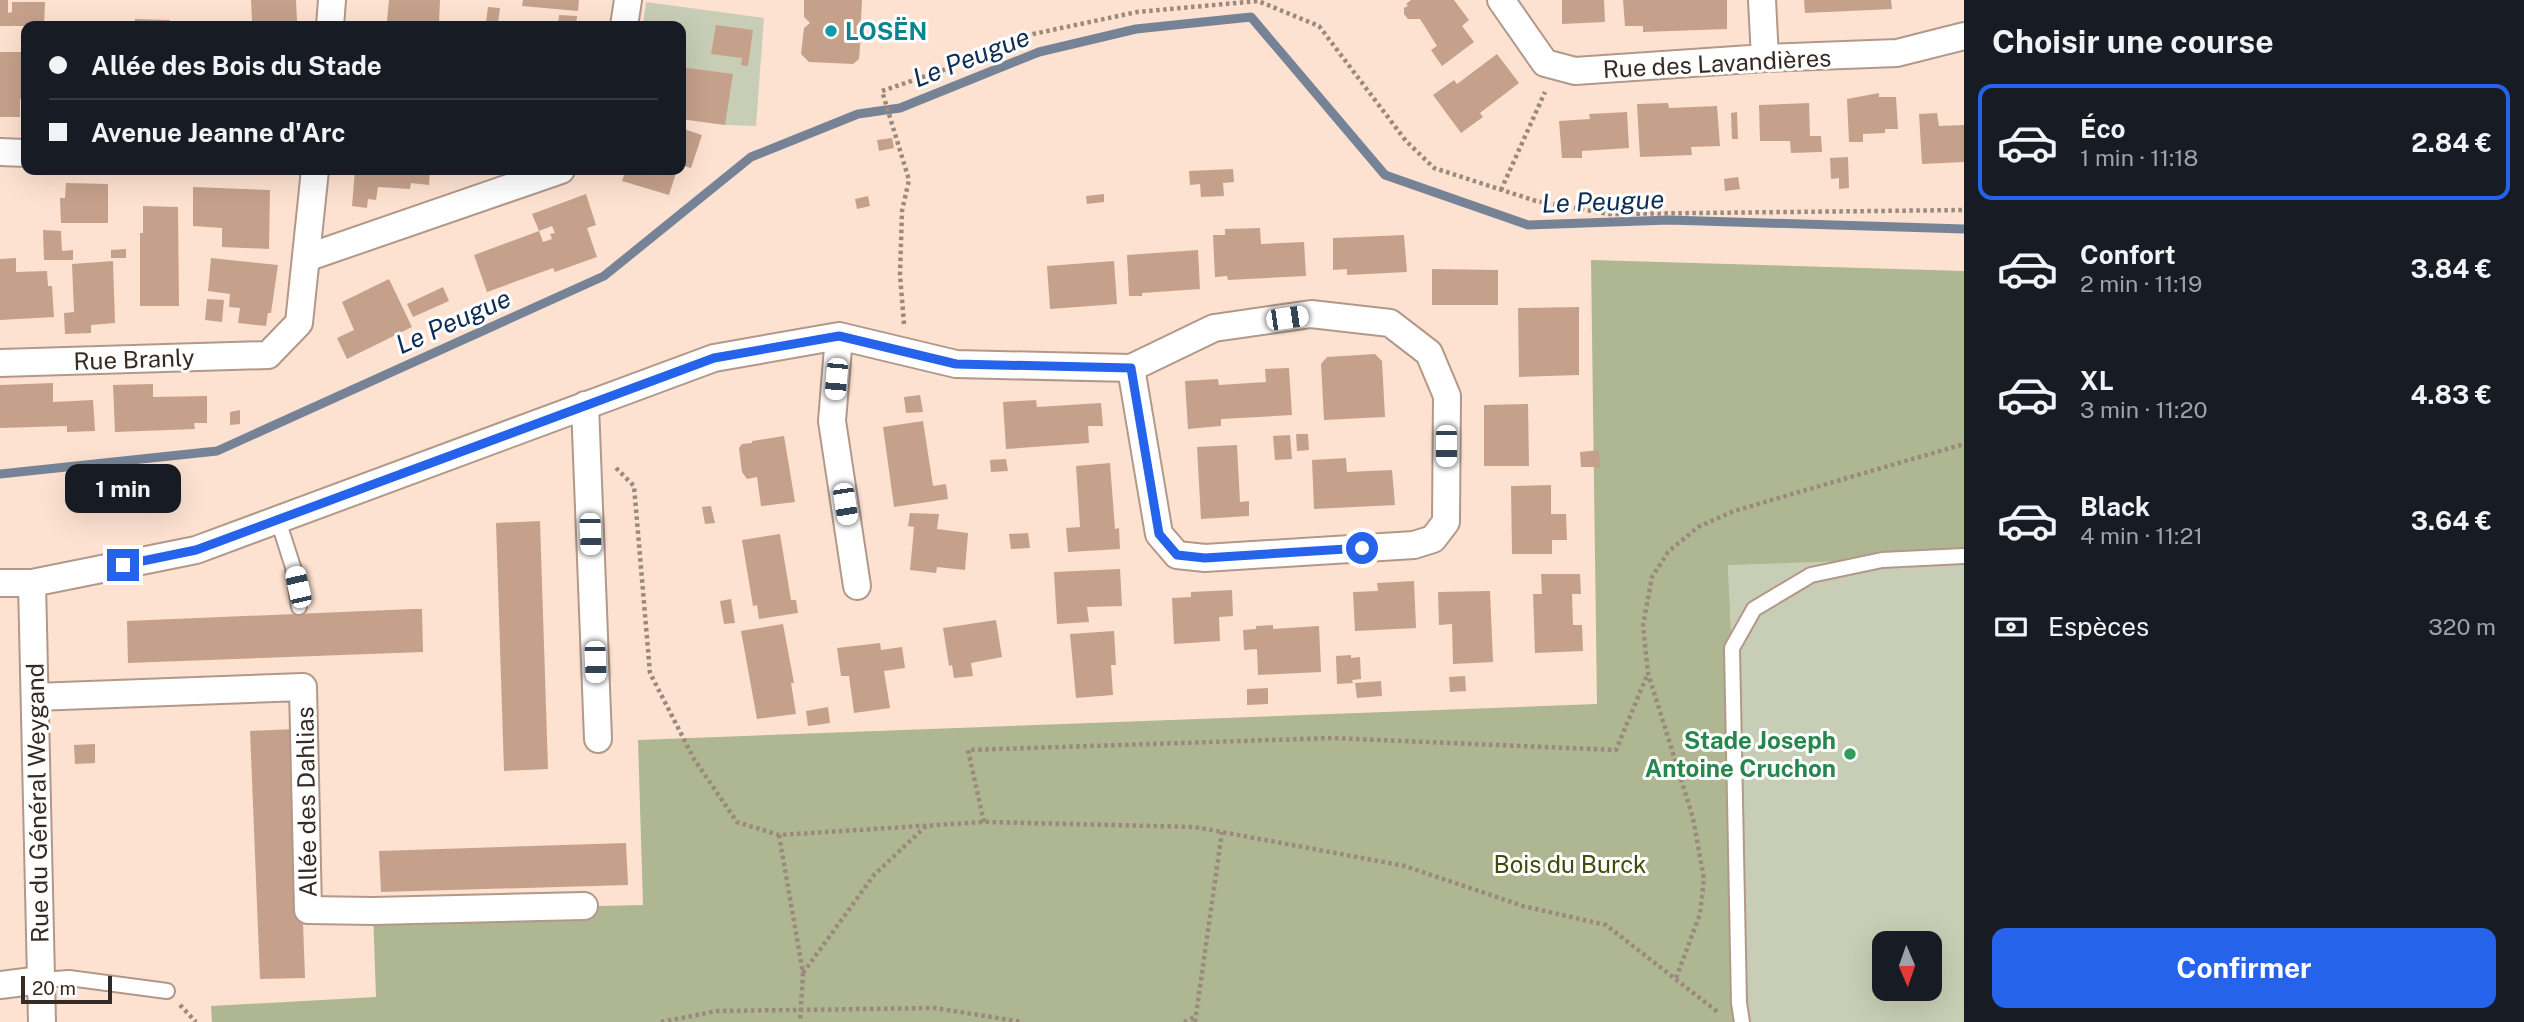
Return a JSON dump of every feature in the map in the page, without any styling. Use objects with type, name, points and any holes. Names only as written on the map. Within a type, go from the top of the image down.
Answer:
[{"type":"street","points":[[330,21],[332,0]]},
{"type":"street","points":[[625,21],[628,0]]},
{"type":"street","points":[[1501,0],[1545,63],[1557,66]]},
{"type":"street","points":[[1762,0],[1765,58]]},
{"type":"street","name":"Rue des Lavandières","points":[[1557,66],[1575,71],[1765,58],[1897,53],[1964,36]]},
{"type":"street","points":[[0,152],[21,153]]},
{"type":"street","points":[[314,175],[306,258],[547,175]]},
{"type":"street","name":"Rue Branly","points":[[0,363],[268,355],[299,323],[306,258]]},
{"type":"street","points":[[0,583],[32,583],[196,550],[714,358],[839,336],[956,364],[1131,368],[1214,328],[1311,314],[1390,323],[1429,353],[1447,396],[1446,522],[1433,539],[1414,545],[1205,558],[1177,555],[1159,534],[1131,368]]},
{"type":"street","points":[[839,336],[832,421],[858,586]]},
{"type":"street","points":[[585,405],[598,739]]},
{"type":"street","name":"Rue du Général Weygand","points":[[32,583],[42,1022]]},
{"type":"street","name":"Allée des Dahlias","points":[[34,697],[303,687],[308,910],[584,906]]},
{"type":"street","points":[[0,985],[41,980]]},
{"type":"lane","points":[[278,520],[293,567],[299,607]]},
{"type":"lane","points":[[1742,1022],[1739,1003],[1731,648],[1754,609],[1811,575],[1882,560],[1964,556]]},
{"type":"lane","points":[[41,980],[69,978],[167,991]]},
{"type":"path","points":[[906,352],[900,275],[902,211],[909,180],[882,91],[1033,34],[1137,12],[1258,1],[1319,26],[1406,141],[1434,168],[1536,201],[1609,214],[1964,210]]},
{"type":"path","points":[[1501,190],[1557,66]]},
{"type":"path","points":[[587,457],[607,458],[634,486],[649,673],[694,759],[737,822],[779,835],[984,822],[1195,827],[1405,866],[1523,906],[1606,925],[1676,978],[1721,1015],[1725,1022]]},
{"type":"path","points":[[984,822],[968,750],[1332,738],[1616,750],[1648,673]]},
{"type":"path","points":[[803,973],[874,875],[927,825]]},
{"type":"path","points":[[1184,1022],[1195,1020],[1222,832]]},
{"type":"path","points":[[779,835],[803,973],[800,1022]]},
{"type":"path","points":[[661,1022],[718,1011],[936,1008],[1023,1022]]},
{"type":"green space","points":[[646,2],[764,18],[756,126],[686,120],[686,21],[644,21]]},
{"type":"green space","name":"Bois du Burck","points":[[1591,260],[1964,271],[1964,557],[1728,565],[1749,1022],[212,1022],[211,1006],[376,997],[373,911],[643,905],[638,740],[1597,704]]},
{"type":"green space","name":"Stade Joseph Antoine Cruchon","points":[[1964,557],[1964,1022],[1749,1022],[1728,564]]},
{"type":"building","points":[[0,0],[8,0],[8,13],[12,12],[12,2],[45,2],[44,21],[21,21],[21,26],[0,26]]},
{"type":"building","points":[[251,0],[296,0],[297,21],[252,21]]},
{"type":"building","points":[[389,0],[440,0],[439,21],[387,21]]},
{"type":"building","points":[[523,0],[579,0],[578,11],[522,6]]},
{"type":"building","name":"LOSËN","points":[[804,0],[862,0],[861,20],[856,27],[861,34],[859,59],[853,64],[809,62],[801,54],[804,28],[810,23],[804,17]]},
{"type":"building","points":[[1411,0],[1454,0],[1469,20],[1462,26],[1474,42],[1442,66],[1431,50],[1437,46],[1420,19],[1408,19],[1404,14],[1404,8],[1408,6],[1406,4]]},
{"type":"building","points":[[1562,0],[1604,0],[1605,22],[1562,24]]},
{"type":"building","points":[[1623,0],[1727,0],[1727,29],[1643,32],[1643,26],[1625,26]]},
{"type":"building","points":[[1804,0],[1891,0],[1892,9],[1805,13]]},
{"type":"building","points":[[488,7],[500,8],[498,21],[486,21]]},
{"type":"building","points":[[559,15],[577,16],[576,21],[558,21]]},
{"type":"building","points":[[135,19],[170,20],[170,21]]},
{"type":"building","points":[[716,25],[753,30],[748,66],[741,65],[742,58],[711,54]]},
{"type":"building","points":[[0,52],[21,52],[20,117],[0,117]]},
{"type":"building","points":[[1497,54],[1519,83],[1480,113],[1483,117],[1461,133],[1433,95],[1454,80],[1457,84]]},
{"type":"building","points":[[686,68],[733,74],[725,125],[686,120]]},
{"type":"building","points":[[1879,93],[1879,97],[1896,97],[1898,129],[1885,129],[1885,133],[1863,134],[1863,142],[1849,142],[1847,99]]},
{"type":"building","points":[[1668,103],[1669,108],[1717,106],[1720,146],[1691,147],[1692,155],[1640,157],[1637,104]]},
{"type":"building","points":[[1809,103],[1810,136],[1821,136],[1822,152],[1791,153],[1790,141],[1760,141],[1759,105]]},
{"type":"building","points":[[1627,112],[1629,148],[1582,151],[1582,158],[1562,158],[1559,121],[1590,119],[1589,114]]},
{"type":"building","points":[[1737,112],[1738,139],[1732,139],[1731,113]]},
{"type":"building","points":[[1937,113],[1939,126],[1964,125],[1964,162],[1922,164],[1919,114]]},
{"type":"building","points":[[686,130],[702,135],[691,168],[686,166]]},
{"type":"building","points":[[892,138],[894,148],[879,151],[877,140]]},
{"type":"building","points":[[1848,157],[1849,188],[1839,189],[1839,178],[1831,179],[1830,158]]},
{"type":"building","points":[[1233,169],[1234,182],[1223,183],[1224,196],[1201,197],[1200,184],[1190,185],[1189,171]]},
{"type":"building","points":[[355,175],[430,175],[429,185],[411,183],[410,189],[378,187],[376,200],[368,199],[367,208],[352,206]]},
{"type":"building","points":[[624,175],[675,175],[669,195],[622,181]]},
{"type":"building","points":[[1738,177],[1740,189],[1725,191],[1724,179]]},
{"type":"building","points":[[66,183],[108,184],[108,223],[61,223],[60,198],[65,198]]},
{"type":"building","points":[[193,187],[270,190],[269,249],[222,247],[222,228],[193,226]]},
{"type":"building","points":[[586,194],[596,225],[587,228],[597,257],[555,272],[553,268],[487,292],[474,255],[539,231],[532,214]],"holes":[[[552,226],[555,233],[550,234],[552,239],[543,242],[539,231]]]},
{"type":"building","points":[[1104,194],[1104,202],[1087,204],[1086,196]]},
{"type":"building","points":[[868,196],[870,206],[857,209],[855,199]]},
{"type":"building","points":[[143,206],[178,207],[179,306],[140,306],[140,233],[143,233]]},
{"type":"building","points":[[1260,228],[1261,244],[1304,242],[1306,276],[1228,280],[1227,276],[1215,277],[1213,235],[1225,235],[1225,229]]},
{"type":"building","points":[[43,230],[61,231],[62,251],[73,250],[73,260],[44,260]]},
{"type":"building","points":[[1404,235],[1407,272],[1347,275],[1347,269],[1333,270],[1333,238]]},
{"type":"building","points":[[126,249],[126,258],[111,258],[111,250]]},
{"type":"building","points":[[1198,250],[1200,289],[1129,296],[1127,255]]},
{"type":"building","points":[[16,258],[16,272],[47,271],[48,286],[52,286],[54,317],[0,320],[0,259]]},
{"type":"building","points":[[211,258],[278,265],[271,313],[268,313],[266,326],[238,323],[240,308],[229,307],[230,294],[208,291]]},
{"type":"building","points":[[113,261],[115,323],[91,325],[91,333],[65,334],[64,313],[74,312],[72,264]]},
{"type":"building","points":[[1114,261],[1117,304],[1050,309],[1047,266]]},
{"type":"building","points":[[1432,269],[1498,270],[1498,305],[1432,305]]},
{"type":"building","points":[[389,279],[412,327],[347,359],[337,338],[354,330],[342,302]]},
{"type":"building","points":[[443,287],[449,301],[413,317],[407,304]]},
{"type":"building","points":[[207,299],[224,300],[222,322],[205,320]]},
{"type":"building","points":[[1579,307],[1579,375],[1519,377],[1518,308]]},
{"type":"building","points":[[1375,354],[1382,361],[1385,417],[1324,420],[1321,364],[1327,357]]},
{"type":"building","points":[[1289,368],[1292,415],[1221,419],[1221,426],[1188,429],[1185,381],[1218,379],[1219,385],[1266,382],[1265,369]]},
{"type":"building","points":[[53,383],[53,402],[93,400],[95,431],[67,432],[67,426],[0,428],[0,385]]},
{"type":"building","points":[[153,384],[153,397],[207,396],[207,423],[194,423],[195,429],[115,432],[113,385]]},
{"type":"building","points":[[920,395],[923,412],[906,413],[904,397]]},
{"type":"building","points":[[1036,400],[1037,407],[1101,403],[1103,426],[1088,426],[1089,443],[1006,449],[1003,402]]},
{"type":"building","points":[[1528,404],[1529,466],[1484,466],[1484,405]]},
{"type":"building","points":[[240,410],[240,424],[230,425],[230,412]]},
{"type":"building","points":[[923,421],[933,486],[946,484],[948,499],[894,507],[883,427]]},
{"type":"building","points":[[1296,434],[1308,434],[1309,450],[1297,451]]},
{"type":"building","points":[[1290,435],[1292,459],[1275,460],[1273,436]]},
{"type":"building","points":[[784,436],[795,502],[761,506],[757,477],[747,479],[742,472],[739,448],[752,441]]},
{"type":"building","points":[[1237,445],[1240,502],[1249,501],[1249,516],[1201,519],[1197,447]]},
{"type":"building","points":[[1599,450],[1600,467],[1581,467],[1580,452]]},
{"type":"building","points":[[1346,458],[1347,472],[1392,470],[1395,505],[1314,509],[1312,460]]},
{"type":"building","points":[[1006,459],[1008,471],[991,472],[990,460]]},
{"type":"building","points":[[1110,463],[1115,529],[1119,528],[1120,549],[1068,552],[1066,528],[1080,527],[1076,466]]},
{"type":"building","points":[[1551,485],[1551,514],[1566,514],[1567,540],[1552,540],[1552,554],[1512,554],[1511,486]]},
{"type":"building","points":[[711,506],[715,523],[705,524],[702,507]]},
{"type":"building","points":[[910,513],[939,514],[937,529],[968,533],[965,570],[937,567],[936,573],[910,570],[914,527],[908,526]]},
{"type":"building","points":[[540,521],[548,769],[504,771],[496,523]]},
{"type":"building","points":[[1028,533],[1030,548],[1011,549],[1009,534]]},
{"type":"building","points":[[780,534],[791,600],[796,600],[798,613],[759,619],[757,605],[753,606],[742,540]]},
{"type":"building","points":[[1120,569],[1122,606],[1087,607],[1089,622],[1057,624],[1054,572]]},
{"type":"building","points":[[1541,574],[1580,574],[1581,594],[1572,594],[1573,625],[1582,625],[1583,651],[1535,653],[1533,594],[1542,594]]},
{"type":"building","points":[[1414,581],[1416,628],[1355,631],[1353,592],[1378,591],[1377,583]]},
{"type":"building","points":[[1232,590],[1233,616],[1219,617],[1220,641],[1174,644],[1172,598],[1191,597],[1191,592]]},
{"type":"building","points":[[1490,591],[1493,662],[1453,664],[1452,624],[1439,625],[1438,592]]},
{"type":"building","points":[[731,599],[735,623],[724,624],[720,601]]},
{"type":"building","points":[[422,609],[423,652],[128,663],[127,621]]},
{"type":"building","points":[[996,620],[1002,657],[971,663],[973,676],[954,678],[952,665],[949,666],[943,628]]},
{"type":"building","points":[[783,624],[794,683],[791,683],[796,714],[757,719],[741,631]]},
{"type":"building","points":[[1273,625],[1273,629],[1319,626],[1321,672],[1258,675],[1257,649],[1244,650],[1243,630]]},
{"type":"building","points":[[1114,631],[1116,665],[1111,665],[1113,695],[1076,698],[1070,634]]},
{"type":"building","points":[[880,643],[881,650],[902,647],[905,668],[884,671],[890,708],[854,713],[849,676],[841,676],[837,648]]},
{"type":"building","points":[[1351,655],[1351,658],[1360,657],[1361,679],[1352,680],[1353,683],[1337,684],[1336,656]]},
{"type":"building","points":[[1465,676],[1466,691],[1450,692],[1449,677]]},
{"type":"building","points":[[1381,681],[1382,696],[1357,698],[1355,683]]},
{"type":"building","points":[[1268,688],[1268,704],[1247,705],[1247,689]]},
{"type":"building","points":[[828,707],[830,723],[808,726],[806,711]]},
{"type":"building","points":[[296,729],[305,978],[260,979],[250,731]]},
{"type":"building","points":[[95,744],[95,763],[75,764],[74,745]]},
{"type":"building","points":[[626,843],[628,885],[381,892],[379,851]]},
{"type":"waterway","name":"Le Peugue","points":[[0,474],[217,451],[604,276],[751,157],[858,114],[900,108],[1039,52],[1136,29],[1251,17],[1385,175],[1528,225],[1669,220],[1964,229]]},
{"type":"place","name":"LOSËN","points":[[831,31]]},
{"type":"place","name":"Stade Joseph Antoine Cruchon","points":[[1850,754]]},
{"type":"route","points":[[123,565],[196,550],[714,358],[839,336],[956,364],[1131,368],[1159,534],[1177,555],[1205,558],[1362,548]]}]
